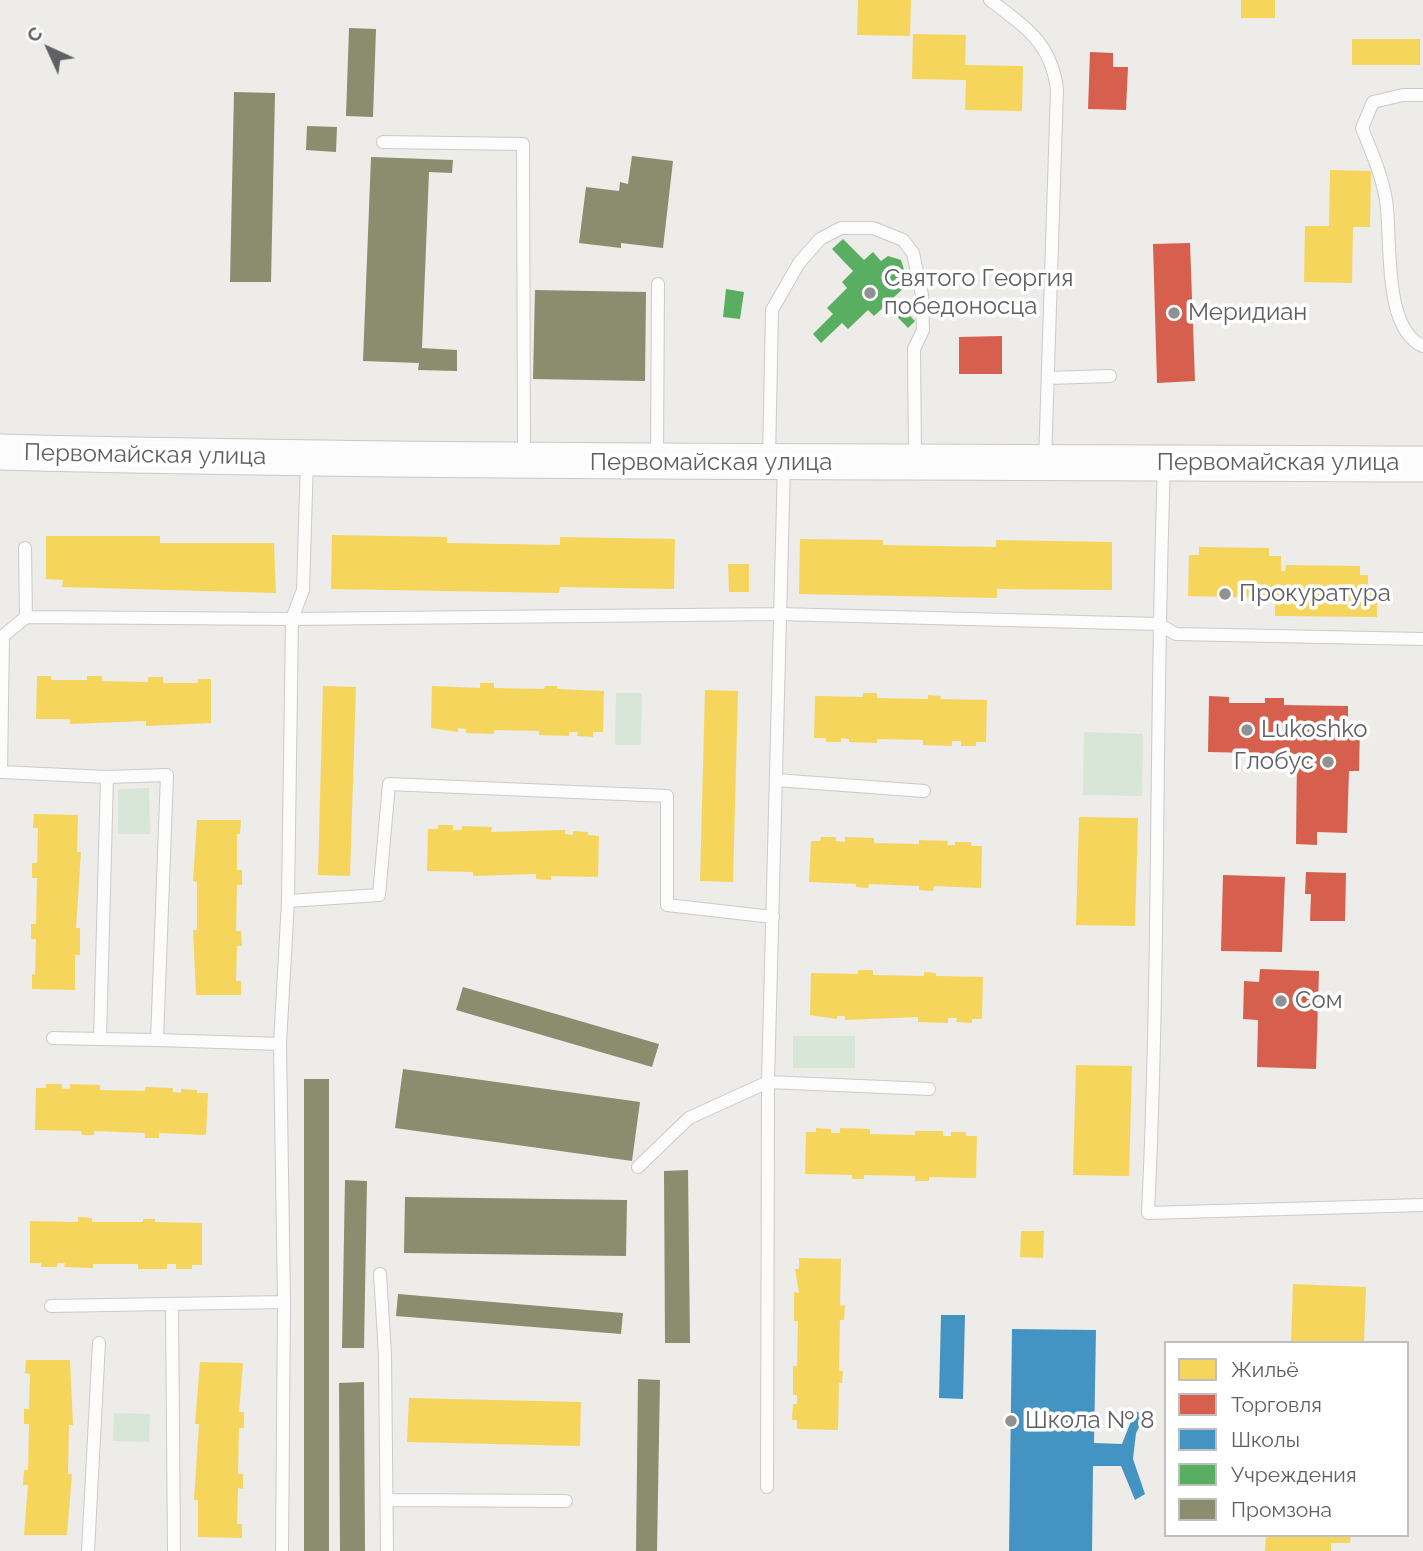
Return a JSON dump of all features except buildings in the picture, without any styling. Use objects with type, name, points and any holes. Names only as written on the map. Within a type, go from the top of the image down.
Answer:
[{"type":"main road","name":"Первомайская улица","points":[[0,452],[657,463],[1423,464]]},
{"type":"lane","points":[[990,0],[1031,32],[1054,66],[1057,89],[1045,464]]},
{"type":"lane","points":[[1423,95],[1403,95],[1373,102],[1362,128],[1386,199],[1392,283],[1399,321],[1412,342],[1423,346]]},
{"type":"lane","points":[[383,142],[523,144],[524,461]]},
{"type":"lane","points":[[767,1487],[768,1082],[779,614],[772,310],[799,263],[820,239],[841,228],[873,228],[903,240],[914,253],[922,295],[923,330],[914,349],[915,464]]},
{"type":"lane","points":[[657,463],[658,284]]},
{"type":"lane","points":[[1048,378],[1110,376]]},
{"type":"lane","points":[[282,1551],[284,1302],[280,1044],[288,901],[292,619],[303,590],[307,459]]},
{"type":"lane","points":[[1164,462],[1158,624],[1158,955],[1148,1213],[1423,1205]]},
{"type":"lane","points":[[24,548],[26,617]]},
{"type":"lane","points":[[157,1040],[167,775],[107,777],[1,772],[3,636],[26,617],[292,619],[779,614],[1158,624],[1176,634],[1423,639]]},
{"type":"lane","points":[[100,1039],[107,777]]},
{"type":"lane","points":[[776,780],[924,791]]},
{"type":"lane","points":[[288,901],[379,895],[389,784],[667,796],[667,905],[773,917]]},
{"type":"lane","points":[[53,1038],[280,1044]]},
{"type":"lane","points":[[638,1167],[689,1118],[768,1082],[929,1089]]},
{"type":"lane","points":[[380,1274],[388,1500],[387,1551]]},
{"type":"lane","points":[[51,1306],[284,1302]]},
{"type":"lane","points":[[172,1304],[174,1551]]},
{"type":"lane","points":[[88,1551],[99,1342]]},
{"type":"lane","points":[[388,1500],[566,1501]]},
{"type":"green space","points":[[616,693],[642,693],[641,745],[615,745]]},
{"type":"green space","points":[[1084,732],[1143,734],[1142,796],[1083,795]]},
{"type":"green space","points":[[149,788],[150,834],[118,834],[118,789]]},
{"type":"green space","points":[[793,1036],[855,1036],[855,1068],[793,1068]]},
{"type":"green space","points":[[114,1413],[150,1414],[149,1442],[113,1441]]},
{"type":"place","name":"Святого Георгия победоносца","points":[[870,293]]},
{"type":"place","name":"Меридиан","points":[[1174,313]]},
{"type":"place","name":"Прокуратура","points":[[1225,594]]},
{"type":"place","name":"Lukoshko","points":[[1247,730]]},
{"type":"place","name":"Глобус","points":[[1328,762]]},
{"type":"place","name":"Сом","points":[[1281,1001]]},
{"type":"place","name":"Школа № 8","points":[[1011,1421]]}]
